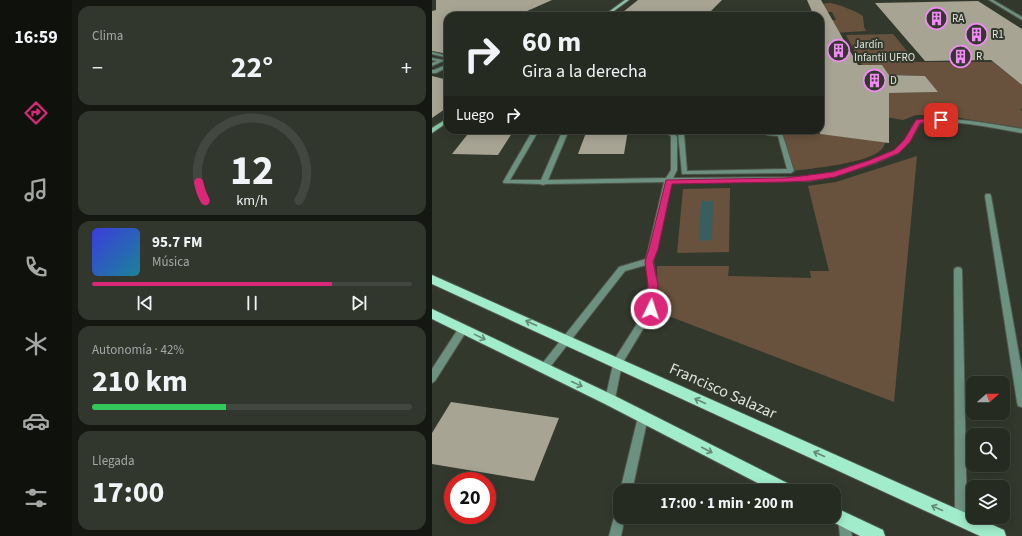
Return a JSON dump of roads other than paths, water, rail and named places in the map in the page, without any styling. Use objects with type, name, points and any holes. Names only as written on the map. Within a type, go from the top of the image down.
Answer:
[{"type":"main road","name":"Francisco Salazar","points":[[432,279],[998,536]]},
{"type":"main road","points":[[432,314],[610,400],[774,484]]},
{"type":"main road","points":[[841,518],[877,536]]},
{"type":"street","points":[[610,12],[627,0]]},
{"type":"street","points":[[991,0],[1022,19]]},
{"type":"street","points":[[432,54],[444,56]]},
{"type":"street","points":[[432,59],[441,61],[432,68],[434,72],[444,67]]},
{"type":"street","points":[[534,134],[506,182],[668,182],[809,179],[835,174],[873,162],[896,152],[907,141],[918,122],[930,120],[963,122],[1022,131]]},
{"type":"street","points":[[432,131],[444,123]]},
{"type":"street","points":[[543,183],[564,134]]},
{"type":"street","points":[[610,400],[617,363],[651,309],[653,285],[649,262],[668,182],[674,170],[674,137],[672,134]]},
{"type":"street","points":[[681,134],[684,173],[791,171],[780,134],[769,134]]},
{"type":"street","points":[[988,196],[1022,402]]},
{"type":"street","points":[[544,368],[605,289],[622,270],[649,262]]},
{"type":"street","points":[[958,270],[961,519]]},
{"type":"street","points":[[432,378],[463,329]]},
{"type":"street","points":[[628,484],[643,417]]},
{"type":"street","points":[[841,522],[846,536]]},
{"type":"street","points":[[615,536],[618,524]]},
{"type":"water","points":[[701,201],[713,201],[712,240],[699,241]]},
{"type":"place","name":"RA","points":[[936,18]]},
{"type":"place","name":"R1","points":[[976,34]]},
{"type":"place","name":"Jardín Infantil UFRO","points":[[838,50]]},
{"type":"place","name":"R","points":[[960,56]]},
{"type":"place","name":"D","points":[[874,80]]}]
